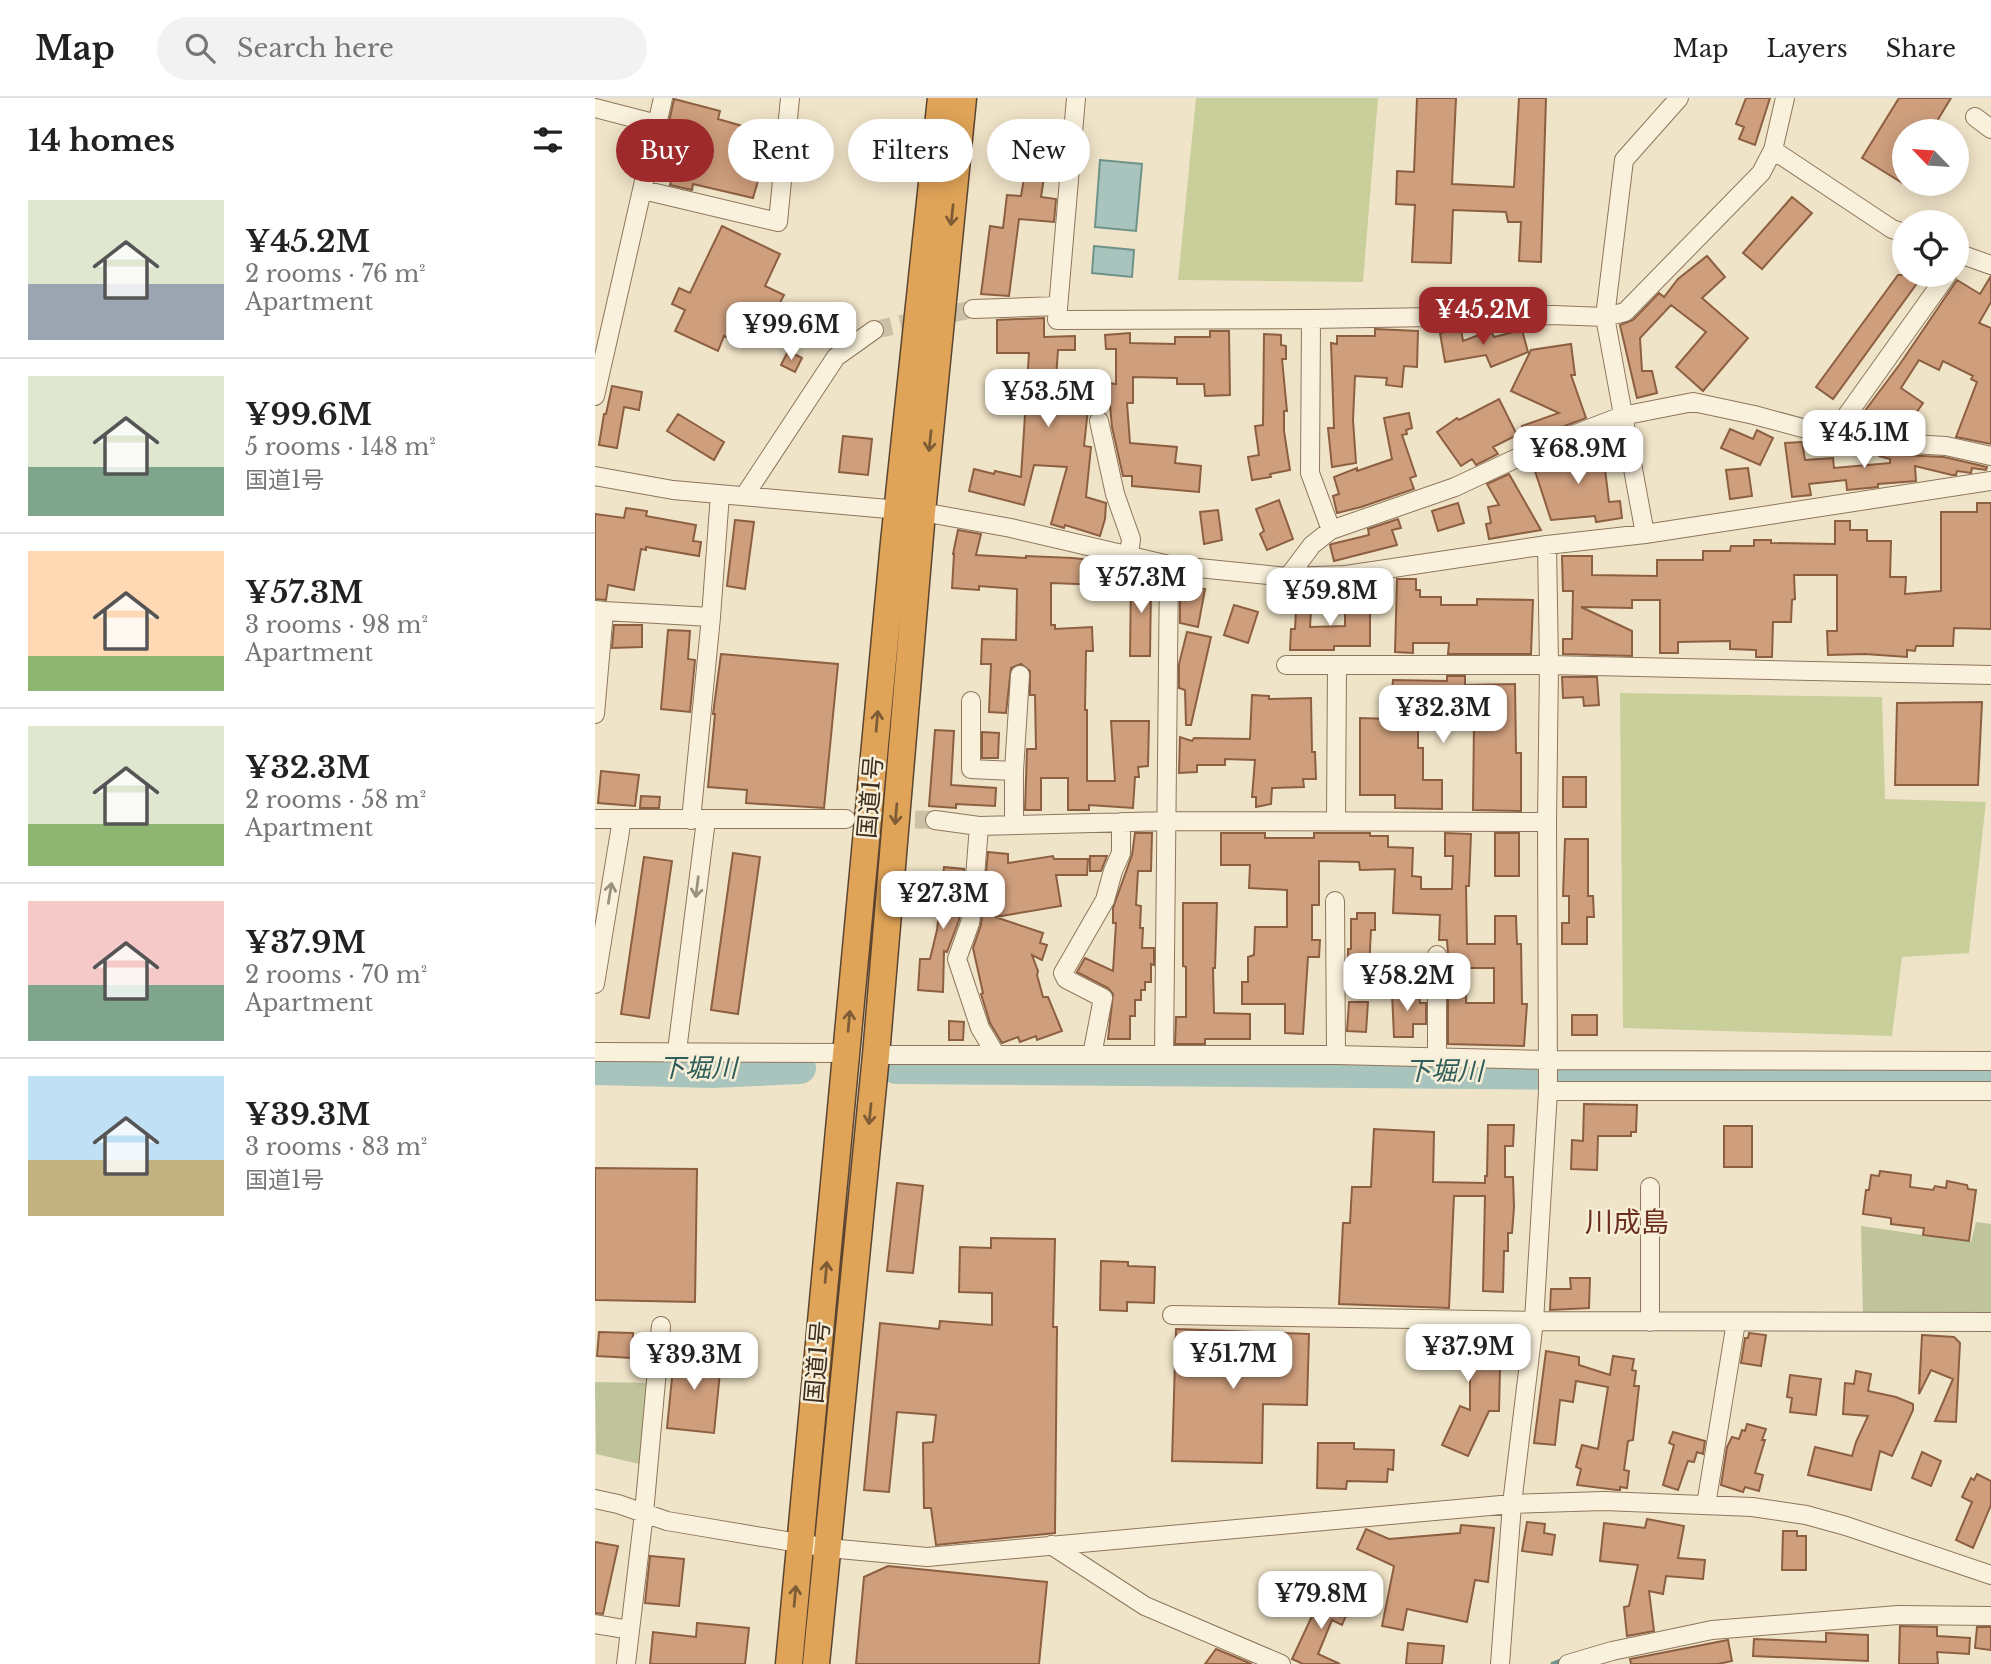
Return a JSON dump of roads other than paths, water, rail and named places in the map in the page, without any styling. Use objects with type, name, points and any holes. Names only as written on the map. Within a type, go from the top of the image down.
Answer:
[{"type":"highway","name":"国道1号","points":[[817,1664],[876,1055],[910,512],[941,98]]},
{"type":"highway","name":"国道1号","points":[[789,1664],[846,1053],[910,512],[963,98]]},
{"type":"street","points":[[658,119],[663,98]]},
{"type":"street","points":[[643,190],[778,222],[790,98]]},
{"type":"street","points":[[1076,98],[1057,320],[1553,315],[1605,317],[1625,312],[1761,173],[1773,150],[1785,98]]},
{"type":"street","points":[[1645,534],[1605,317],[1624,160],[1679,98]]},
{"type":"street","points":[[595,108],[638,119]]},
{"type":"street","points":[[1975,117],[1991,129]]},
{"type":"street","points":[[1773,150],[1892,229]]},
{"type":"street","points":[[595,396],[645,182]]},
{"type":"street","points":[[1969,259],[1991,265]]},
{"type":"street","points":[[1832,436],[1938,287]]},
{"type":"street","points":[[973,309],[1057,306]]},
{"type":"street","points":[[1311,319],[1310,473],[1331,530]]},
{"type":"street","points":[[745,495],[836,357],[874,330]]},
{"type":"street","points":[[1288,577],[1312,545],[1331,530],[1455,487],[1534,450],[1622,415],[1693,402],[1832,436],[1945,446],[1991,456]]},
{"type":"street","points":[[1099,421],[1115,494],[1132,540],[1129,555]]},
{"type":"street","points":[[595,476],[673,490],[910,512],[1011,528],[1169,565],[1288,577],[1346,575],[1547,545],[1645,534],[1991,481]]},
{"type":"street","points":[[677,1051],[698,820],[720,494]]},
{"type":"street","points":[[1500,1664],[1512,1504],[1534,1321],[1548,1090],[1547,545]]},
{"type":"street","points":[[1164,1055],[1169,565]]},
{"type":"street","points":[[595,714],[600,610],[711,617]]},
{"type":"street","points":[[1286,665],[1549,665],[1991,675]]},
{"type":"street","points":[[1336,821],[1337,665]]},
{"type":"street","points":[[1014,825],[1014,771],[1020,675]]},
{"type":"street","points":[[971,701],[971,768],[1014,771]]},
{"type":"street","points":[[595,819],[846,818]]},
{"type":"street","points":[[595,985],[622,819]]},
{"type":"street","points":[[935,820],[979,826],[1168,821],[1547,822]]},
{"type":"street","points":[[1092,1055],[1103,998],[1066,979],[1063,973],[1105,900],[1121,853],[1121,822]]},
{"type":"street","points":[[979,826],[973,903],[957,959],[980,1028],[996,1055]]},
{"type":"street","points":[[1335,901],[1336,1055]]},
{"type":"street","points":[[1437,955],[1437,1056]]},
{"type":"street","points":[[595,1052],[846,1053]]},
{"type":"street","points":[[876,1055],[1336,1055],[1549,1061],[1991,1060]]},
{"type":"street","points":[[1548,1090],[1991,1091]]},
{"type":"street","points":[[1650,1187],[1650,1322]]},
{"type":"street","points":[[1172,1315],[1650,1322],[1991,1322]]},
{"type":"street","points":[[1706,1505],[1736,1322]]},
{"type":"street","points":[[626,1664],[644,1513],[660,1326]]},
{"type":"street","points":[[595,1499],[667,1521],[828,1549],[927,1557],[1512,1504],[1604,1502],[1752,1507],[1806,1515],[1846,1526],[1991,1575]]},
{"type":"street","points":[[1051,1545],[1145,1606],[1282,1664]]},
{"type":"street","points":[[1569,1664],[1612,1651],[1712,1630],[1898,1615],[1991,1616]]},
{"type":"street","points":[[595,1624],[630,1630]]},
{"type":"water","points":[[1100,160],[1142,164],[1136,231],[1095,227]]},
{"type":"water","points":[[1094,246],[1134,250],[1132,277],[1092,273]]},
{"type":"waterway","name":"下堀川","points":[[595,1069],[712,1072],[800,1068]]},
{"type":"waterway","name":"下堀川","points":[[896,1068],[1574,1074],[1991,1074]]},
{"type":"waterway","points":[[1553,1664],[1566,1659]]},
{"type":"tunnel","points":[[874,330],[973,309]]},
{"type":"tunnel","points":[[888,819],[935,820]]},
{"type":"district","name":"川成島","points":[[1627,1222]]}]
